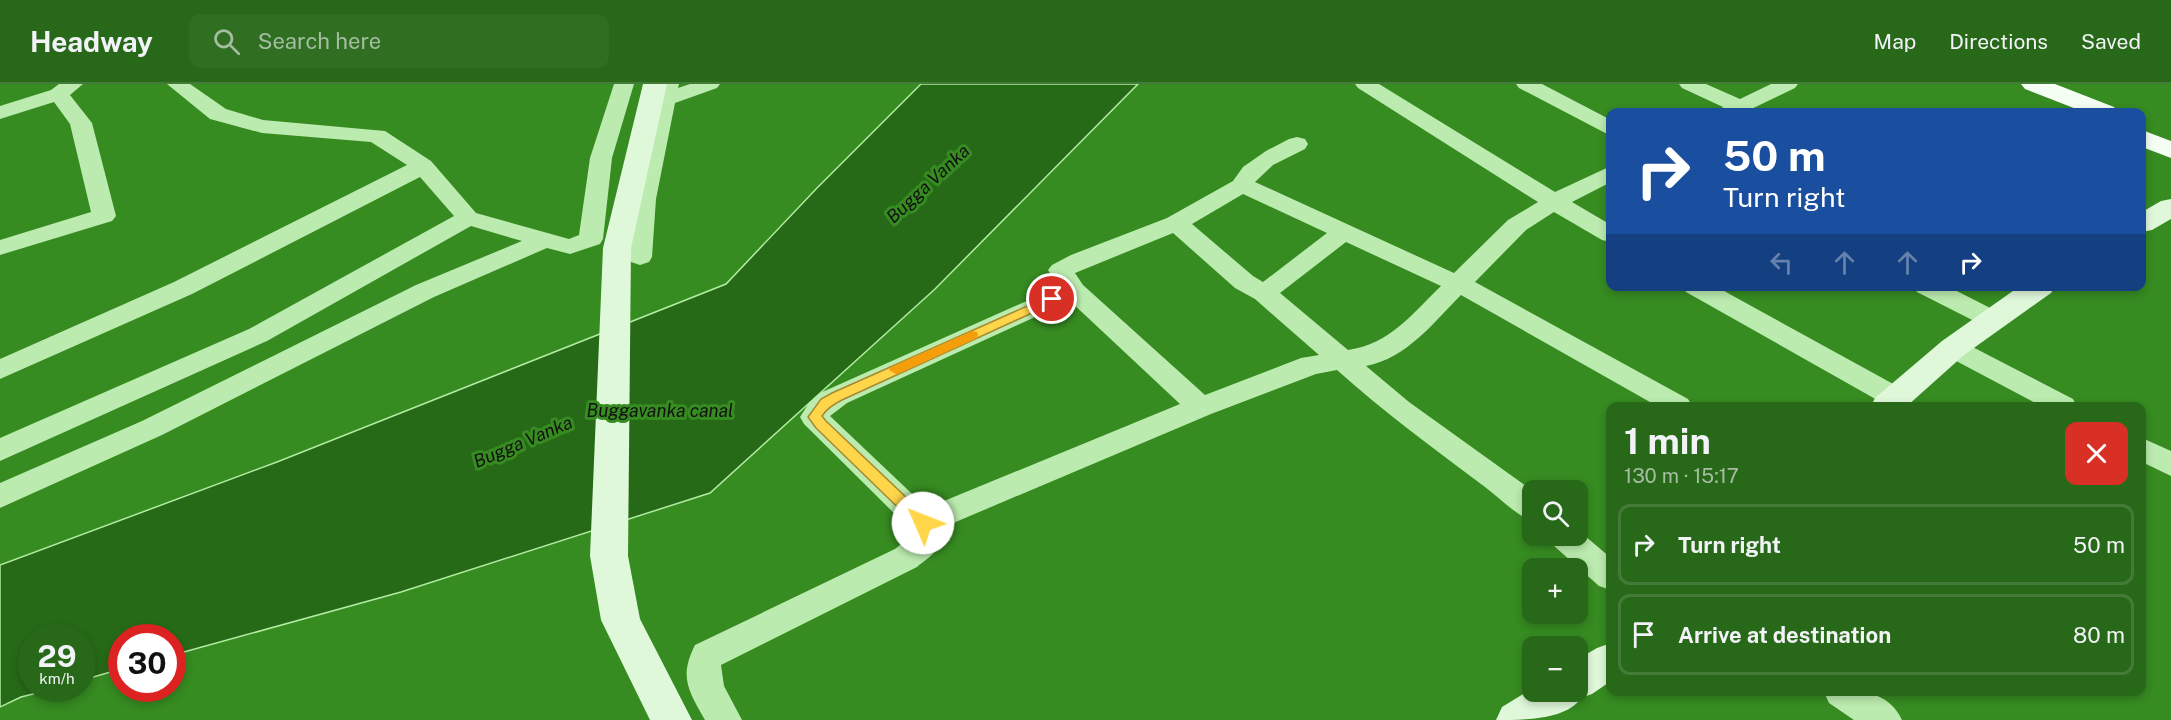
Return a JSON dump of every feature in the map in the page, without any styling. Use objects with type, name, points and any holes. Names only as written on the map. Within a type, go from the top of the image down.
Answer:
[{"type":"main road","points":[[2007,84],[2068,108]]},
{"type":"main road","points":[[2033,84],[2095,108]]},
{"type":"main road","points":[[664,89],[629,253],[609,555],[621,620],[671,720]]},
{"type":"main road","points":[[2146,129],[2171,139]]},
{"type":"main road","points":[[2146,140],[2171,150]]},
{"type":"main road","points":[[2146,222],[2171,207]]},
{"type":"main road","points":[[1891,402],[1953,348],[2034,291]]},
{"type":"main road","points":[[1588,675],[1606,663]]},
{"type":"main road","points":[[1517,720],[1547,702]]},
{"type":"street","points":[[177,84],[218,114],[262,126],[377,136],[423,166],[468,218],[570,247],[591,239],[601,158],[624,84]]},
{"type":"street","points":[[664,89],[710,84]]},
{"type":"street","points":[[1365,84],[1554,202],[1606,231]]},
{"type":"street","points":[[1526,84],[1606,126]]},
{"type":"street","points":[[1689,84],[1731,108]]},
{"type":"street","points":[[1738,108],[1788,84]]},
{"type":"street","points":[[0,113],[65,89],[81,123],[104,216],[0,248]]},
{"type":"street","points":[[1201,407],[1073,290],[1061,270],[1080,260],[1176,223],[1242,185],[1245,178],[1271,157],[1297,144]]},
{"type":"street","points":[[0,370],[183,288],[423,166]]},
{"type":"street","points":[[923,523],[1201,407],[1311,365],[1370,356],[1399,342],[1517,225],[1554,202],[1606,176]]},
{"type":"street","points":[[1242,185],[1480,294],[1671,402]]},
{"type":"street","points":[[0,450],[258,335],[468,218]]},
{"type":"street","points":[[1176,223],[1244,282],[1264,294],[1399,409],[1522,499]]},
{"type":"street","points":[[1264,294],[1343,233]]},
{"type":"street","points":[[0,496],[152,428],[425,291],[545,240]]},
{"type":"street","points":[[724,720],[700,674],[701,664],[706,655],[906,558],[925,543],[923,523],[814,417],[825,402],[1073,290]]},
{"type":"street","points":[[1703,291],[1891,402]]},
{"type":"street","points":[[1936,291],[1993,320]]},
{"type":"street","points":[[1953,348],[2054,402]]},
{"type":"street","points":[[2146,451],[2171,465]]},
{"type":"street","points":[[1575,546],[1606,573]]},
{"type":"street","points":[[1848,696],[1884,720]]},
{"type":"water","name":"Buggavanka canal","points":[[921,84],[1138,84],[935,289],[710,493],[401,592],[186,651],[186,624],[108,624],[108,673],[96,676],[96,624],[18,624],[18,698],[0,707],[0,565],[277,462],[726,284],[817,188]]},
{"type":"slow traffic","points":[[896,370],[972,335]]},
{"type":"route","points":[[923,523],[814,417],[825,402],[837,396],[1052,299]]},
{"type":"water label","name":"Bugga Vanka","points":[[928,184]]},
{"type":"water label","name":"Bugga Vanka","points":[[523,442]]}]
